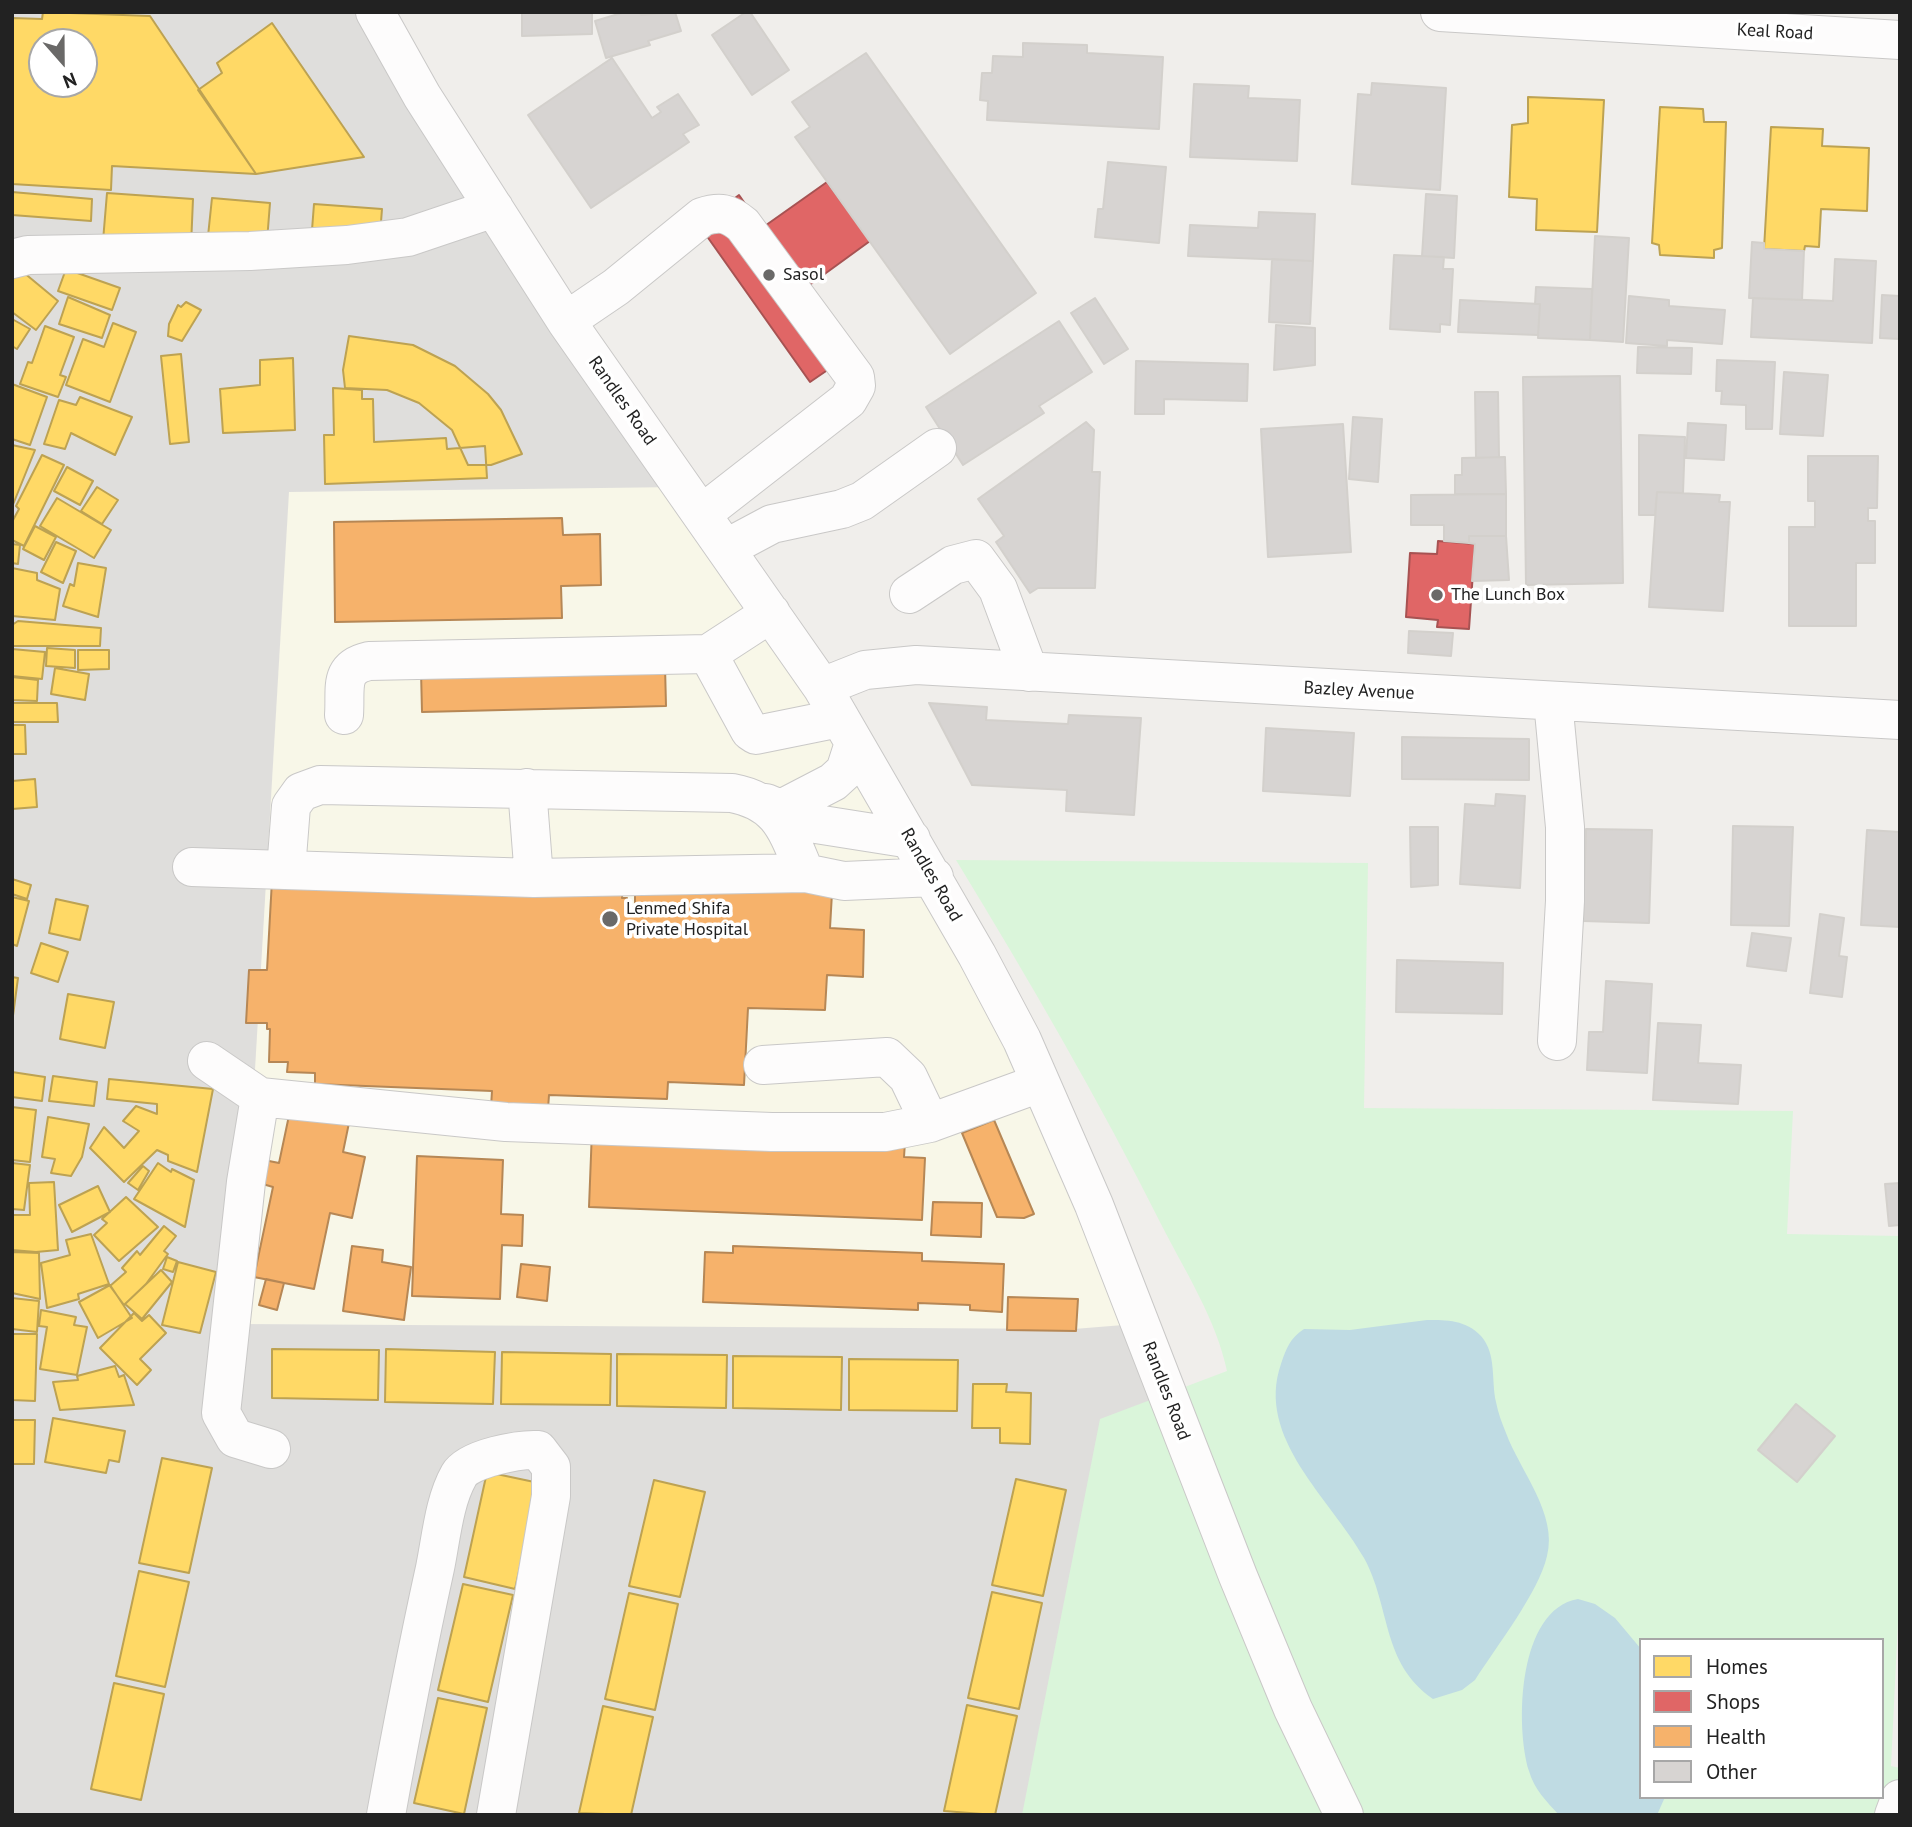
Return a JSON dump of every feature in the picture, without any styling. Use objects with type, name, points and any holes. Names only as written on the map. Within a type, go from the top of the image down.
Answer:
[{"type":"street","name":"Randles Road","points":[[376,12],[422,96],[566,321],[703,513],[839,716],[934,877],[1022,1040],[1094,1205],[1238,1576],[1293,1709],[1344,1815]]},
{"type":"street","name":"Keal Road","points":[[1440,12],[1900,40]]},
{"type":"street","points":[[12,259],[28,256],[250,251],[347,245],[408,237],[494,208]]},
{"type":"street","points":[[566,321],[616,287],[702,217],[717,212],[732,215],[743,225],[847,365],[855,377],[856,386],[848,400],[703,513]]},
{"type":"street","points":[[727,548],[772,524],[842,509],[862,501],[937,449]]},
{"type":"street","points":[[909,594],[953,565],[976,559],[998,589],[1029,672]]},
{"type":"street","points":[[344,715],[346,673],[354,665],[369,661],[708,654],[771,613]]},
{"type":"street","name":"Bazley Avenue","points":[[708,654],[750,731],[755,735],[839,716],[865,670],[888,666],[1900,720]]},
{"type":"street","points":[[1553,701],[1565,827],[1565,901],[1556,1041]]},
{"type":"street","points":[[773,806],[833,782],[845,771],[839,716]]},
{"type":"street","points":[[286,870],[287,823],[291,806],[301,792],[320,785],[732,793],[754,797],[816,824],[911,839]]},
{"type":"street","points":[[527,788],[534,878]]},
{"type":"street","points":[[773,806],[805,873]]},
{"type":"street","points":[[192,867],[534,878],[805,873],[844,881],[934,877]]},
{"type":"street","points":[[763,1065],[887,1057],[908,1077],[930,1123]]},
{"type":"street","points":[[207,1061],[260,1097],[506,1122],[797,1132],[885,1132],[930,1123],[1040,1083]]},
{"type":"street","points":[[260,1097],[246,1182],[220,1413],[235,1438],[271,1449]]},
{"type":"street","points":[[386,1815],[441,1540],[460,1473],[473,1463],[524,1449],[538,1450],[551,1467],[551,1496],[496,1815]]},
{"type":"street","points":[[1894,1815],[1900,1798]]},
{"type":"shaded area","points":[[12,12],[394,12],[518,234],[985,968],[1365,1815],[12,1815]]},
{"type":"shaded area","name":"Lenmed Shifa Private Hospital","points":[[679,487],[938,883],[1148,1323],[1074,1329],[240,1324],[289,492]]},
{"type":"green space","points":[[956,860],[1368,863],[1364,1108],[1793,1111],[1787,1234],[1900,1236],[1900,1579],[1891,1766],[1900,1768],[1900,1815],[1022,1815],[1100,1419],[1227,1371],[1208,1315],[1063,1041]]},
{"type":"water","points":[[1427,1320],[1463,1324],[1475,1331],[1486,1343],[1499,1414],[1543,1509],[1549,1540],[1547,1556],[1535,1586],[1475,1680],[1462,1690],[1433,1699],[1416,1685],[1404,1669],[1395,1651],[1373,1577],[1364,1558],[1300,1467],[1287,1442],[1278,1417],[1276,1391],[1287,1349],[1295,1336],[1304,1329],[1350,1330]]},
{"type":"water","points":[[1578,1599],[1595,1604],[1615,1618],[1639,1647],[1639,1799],[1664,1799],[1657,1815],[1559,1815],[1541,1795],[1531,1778],[1522,1726],[1526,1671],[1532,1646],[1543,1624],[1558,1607]]},
{"type":"building: Homes","points":[[43,12],[150,16],[256,174],[112,166],[111,190],[12,184],[12,18],[42,19]]},
{"type":"building: Homes","points":[[272,23],[364,157],[256,174],[198,90],[222,73],[217,63]]},
{"type":"building: Homes","points":[[1528,97],[1604,100],[1597,232],[1536,230],[1537,199],[1509,197],[1512,125],[1528,123]]},
{"type":"building: Homes","points":[[1660,107],[1703,109],[1704,122],[1726,122],[1722,248],[1714,250],[1714,258],[1660,255],[1659,245],[1652,243]]},
{"type":"building: Homes","points":[[1771,127],[1823,129],[1822,146],[1869,148],[1867,211],[1821,209],[1819,247],[1805,246],[1804,251],[1764,249]]},
{"type":"building: Homes","points":[[12,192],[92,199],[91,221],[12,215]]},
{"type":"building: Homes","points":[[107,193],[193,199],[191,246],[103,241]]},
{"type":"building: Homes","points":[[212,198],[270,203],[267,241],[208,236]]},
{"type":"building: Homes","points":[[314,204],[382,209],[380,235],[312,230]]},
{"type":"building: Homes","points":[[17,267],[58,301],[36,330],[12,312],[12,273]]},
{"type":"building: Homes","points":[[66,269],[120,288],[112,310],[58,291]]},
{"type":"building: Homes","points":[[68,297],[110,315],[102,338],[59,324]]},
{"type":"building: Homes","points":[[186,302],[201,310],[182,341],[168,336],[169,324],[178,305],[181,307]]},
{"type":"building: Homes","points":[[12,319],[30,329],[17,349],[12,346]]},
{"type":"building: Homes","points":[[113,323],[136,332],[110,402],[66,385],[83,339],[104,347]]},
{"type":"building: Homes","points":[[45,326],[74,337],[60,375],[66,377],[58,397],[20,384],[28,362],[32,363]]},
{"type":"building: Homes","points":[[349,336],[413,345],[455,366],[488,394],[501,410],[522,454],[491,465],[468,465],[452,430],[419,403],[387,390],[345,388],[343,370]]},
{"type":"building: Homes","points":[[181,354],[189,442],[170,444],[161,356]]},
{"type":"building: Homes","points":[[293,358],[295,430],[223,433],[220,389],[260,385],[260,360]]},
{"type":"building: Homes","points":[[12,384],[47,397],[30,445],[12,439]]},
{"type":"building: Homes","points":[[333,388],[362,390],[362,399],[373,399],[374,442],[446,438],[447,449],[485,446],[487,478],[325,484],[324,435],[334,435]]},
{"type":"building: Homes","points":[[80,397],[132,417],[115,455],[71,433],[65,449],[44,444],[59,400],[76,405]]},
{"type":"building: Homes","points":[[12,445],[35,450],[12,507]]},
{"type":"building: Homes","points":[[42,455],[64,465],[24,546],[12,540],[12,522],[19,509],[16,506]]},
{"type":"building: Homes","points":[[67,467],[93,481],[80,505],[54,491]]},
{"type":"building: Homes","points":[[97,487],[118,500],[102,524],[81,511]]},
{"type":"building: Homes","points":[[57,498],[111,530],[94,558],[40,526]]},
{"type":"building: Homes","points":[[35,526],[56,537],[44,560],[23,549]]},
{"type":"building: Homes","points":[[56,542],[76,551],[63,583],[41,572]]},
{"type":"building: Homes","points":[[12,544],[20,545],[18,564],[12,563]]},
{"type":"building: Homes","points":[[78,563],[106,568],[98,617],[63,606],[70,584],[74,586]]},
{"type":"building: Homes","points":[[12,568],[37,573],[37,580],[60,589],[55,620],[12,616]]},
{"type":"building: Homes","points":[[18,621],[101,628],[100,646],[12,646],[12,625]]},
{"type":"building: Homes","points":[[47,648],[75,650],[75,668],[46,666]]},
{"type":"building: Homes","points":[[12,649],[45,652],[42,679],[12,676]]},
{"type":"building: Homes","points":[[78,650],[109,650],[109,669],[78,670]]},
{"type":"building: Homes","points":[[55,668],[89,674],[85,700],[51,694]]},
{"type":"building: Homes","points":[[12,677],[38,680],[37,701],[12,700]]},
{"type":"building: Homes","points":[[12,703],[57,703],[58,722],[12,722]]},
{"type":"building: Homes","points":[[12,725],[25,725],[26,754],[12,754]]},
{"type":"building: Homes","points":[[35,779],[37,807],[12,809],[12,781]]},
{"type":"building: Homes","points":[[12,879],[31,885],[27,899],[12,894]]},
{"type":"building: Homes","points":[[12,897],[29,901],[17,946],[12,944]]},
{"type":"building: Homes","points":[[56,899],[88,906],[80,940],[49,933]]},
{"type":"building: Homes","points":[[41,943],[68,952],[58,982],[31,973]]},
{"type":"building: Homes","points":[[12,977],[18,978],[12,1023]]},
{"type":"building: Homes","points":[[68,994],[114,1002],[105,1048],[60,1039]]},
{"type":"building: Homes","points":[[12,1072],[45,1077],[42,1101],[12,1097]]},
{"type":"building: Homes","points":[[53,1076],[97,1082],[94,1106],[49,1101]]},
{"type":"building: Homes","points":[[109,1079],[213,1089],[197,1172],[168,1161],[168,1155],[157,1150],[124,1182],[90,1148],[104,1127],[124,1148],[139,1131],[123,1121],[136,1106],[157,1114],[157,1104],[107,1099]]},
{"type":"building: Homes","points":[[12,1107],[36,1110],[30,1162],[12,1160]]},
{"type":"building: Homes","points":[[48,1117],[89,1124],[82,1157],[71,1176],[51,1173],[55,1159],[42,1157]]},
{"type":"building: Homes","points":[[12,1163],[30,1165],[24,1210],[12,1209]]},
{"type":"building: Homes","points":[[158,1163],[171,1172],[172,1169],[194,1180],[185,1227],[134,1199]]},
{"type":"building: Homes","points":[[143,1166],[149,1171],[138,1190],[128,1183]]},
{"type":"building: Homes","points":[[54,1182],[58,1250],[12,1250],[12,1215],[30,1215],[29,1183]]},
{"type":"building: Homes","points":[[98,1186],[110,1212],[72,1232],[59,1205]]},
{"type":"building: Homes","points":[[126,1197],[158,1227],[119,1261],[94,1235],[107,1223],[102,1219]]},
{"type":"building: Homes","points":[[164,1226],[176,1236],[164,1251],[168,1254],[146,1284],[124,1305],[110,1286],[126,1272],[122,1268],[137,1251],[140,1255]]},
{"type":"building: Homes","points":[[91,1234],[109,1284],[78,1294],[79,1299],[47,1308],[41,1263],[70,1255],[66,1240]]},
{"type":"building: Homes","points":[[12,1252],[39,1253],[40,1299],[12,1293]]},
{"type":"building: Homes","points":[[167,1257],[177,1261],[173,1272],[163,1269]]},
{"type":"building: Homes","points":[[178,1262],[216,1272],[200,1333],[162,1325]]},
{"type":"building: Homes","points":[[161,1270],[172,1282],[142,1319],[125,1304]]},
{"type":"building: Homes","points":[[110,1285],[132,1318],[98,1338],[79,1302]]},
{"type":"building: Homes","points":[[12,1298],[39,1301],[37,1332],[12,1329]]},
{"type":"building: Homes","points":[[41,1310],[76,1317],[74,1325],[87,1327],[77,1375],[40,1369],[47,1327],[39,1326]]},
{"type":"building: Homes","points":[[134,1313],[142,1321],[149,1315],[166,1333],[140,1359],[151,1370],[137,1385],[100,1348]]},
{"type":"building: Homes","points":[[12,1334],[37,1334],[35,1401],[12,1400]]},
{"type":"building: Homes","points":[[272,1349],[379,1350],[378,1400],[272,1398]]},
{"type":"building: Homes","points":[[386,1349],[495,1352],[493,1404],[385,1402]]},
{"type":"building: Homes","points":[[502,1352],[611,1354],[610,1405],[501,1404]]},
{"type":"building: Homes","points":[[617,1354],[727,1355],[726,1408],[617,1406]]},
{"type":"building: Homes","points":[[733,1356],[842,1357],[841,1410],[733,1408]]},
{"type":"building: Homes","points":[[849,1359],[958,1360],[957,1411],[849,1410]]},
{"type":"building: Homes","points":[[115,1366],[119,1377],[124,1375],[134,1405],[60,1410],[53,1382],[78,1380],[77,1376]]},
{"type":"building: Homes","points":[[973,1384],[1007,1384],[1006,1392],[1031,1393],[1030,1444],[1000,1443],[1000,1428],[972,1428]]},
{"type":"building: Homes","points":[[53,1418],[125,1431],[119,1462],[109,1460],[106,1473],[45,1462]]},
{"type":"building: Homes","points":[[12,1420],[35,1420],[34,1464],[12,1464]]},
{"type":"building: Homes","points":[[162,1458],[212,1468],[189,1573],[139,1563]]},
{"type":"building: Homes","points":[[487,1472],[539,1483],[515,1589],[464,1577]]},
{"type":"building: Homes","points":[[1016,1479],[1066,1490],[1043,1596],[992,1585]]},
{"type":"building: Homes","points":[[654,1480],[705,1492],[680,1597],[629,1586]]},
{"type":"building: Homes","points":[[139,1571],[189,1582],[165,1687],[116,1676]]},
{"type":"building: Homes","points":[[463,1584],[513,1595],[488,1702],[438,1690]]},
{"type":"building: Homes","points":[[992,1592],[1042,1603],[1019,1709],[968,1698]]},
{"type":"building: Homes","points":[[629,1593],[678,1604],[655,1710],[605,1699]]},
{"type":"building: Homes","points":[[114,1683],[164,1694],[141,1800],[91,1789]]},
{"type":"building: Homes","points":[[438,1698],[487,1708],[464,1814],[414,1803]]},
{"type":"building: Homes","points":[[967,1705],[1017,1716],[995,1815],[944,1811]]},
{"type":"building: Homes","points":[[603,1706],[653,1717],[631,1815],[579,1813]]},
{"type":"building: Shops","points":[[827,182],[870,241],[804,289],[851,354],[810,382],[699,225],[739,195],[762,228]]},
{"type":"building: Shops","points":[[1438,541],[1475,544],[1469,629],[1437,627],[1438,620],[1406,617],[1410,553],[1437,554]]},
{"type":"building: Health","points":[[562,518],[563,535],[600,534],[601,585],[561,586],[562,618],[335,622],[334,522]]},
{"type":"building: Health","points":[[665,666],[666,706],[422,712],[421,671]]},
{"type":"building: Health","points":[[624,866],[622,898],[627,898],[627,907],[635,907],[635,886],[832,893],[830,928],[864,930],[863,977],[827,975],[825,1010],[748,1008],[744,1085],[668,1082],[667,1099],[549,1095],[548,1109],[491,1107],[492,1091],[315,1084],[315,1073],[287,1072],[288,1062],[269,1062],[270,1029],[267,1029],[267,1023],[246,1023],[249,970],[267,970],[272,880]]},
{"type":"building: Health","points":[[291,1106],[350,1118],[343,1152],[365,1157],[352,1218],[330,1213],[314,1289],[254,1277],[273,1187],[259,1183],[264,1160],[279,1163]]},
{"type":"building: Health","points":[[994,1120],[1034,1214],[1024,1218],[997,1217],[962,1133]]},
{"type":"building: Health","points":[[592,1130],[905,1142],[904,1157],[925,1158],[922,1220],[589,1207]]},
{"type":"building: Health","points":[[417,1156],[503,1160],[501,1214],[523,1215],[522,1246],[502,1245],[500,1299],[412,1296]]},
{"type":"building: Health","points":[[933,1202],[982,1203],[981,1237],[931,1235]]},
{"type":"building: Health","points":[[352,1246],[383,1250],[382,1262],[411,1267],[404,1320],[343,1311]]},
{"type":"building: Health","points":[[733,1246],[922,1253],[922,1261],[1004,1264],[1002,1312],[970,1310],[970,1305],[918,1303],[918,1310],[703,1302],[705,1252],[733,1253]]},
{"type":"building: Health","points":[[521,1264],[550,1267],[547,1301],[517,1297]]},
{"type":"building: Health","points":[[266,1279],[284,1283],[277,1310],[259,1305]]},
{"type":"building: Health","points":[[1008,1297],[1078,1299],[1076,1331],[1007,1330]]},
{"type":"building: Other","points":[[522,12],[592,12],[592,34],[522,36]]},
{"type":"building: Other","points":[[625,12],[640,12],[641,15],[675,12],[681,31],[648,41],[650,45],[606,58],[595,21]]},
{"type":"building: Other","points":[[750,12],[789,70],[752,95],[712,35]]},
{"type":"building: Other","points":[[1023,43],[1087,45],[1087,53],[1163,57],[1159,129],[987,120],[988,101],[980,100],[982,73],[992,73],[993,56],[1023,57]]},
{"type":"building: Other","points":[[866,53],[1036,293],[950,354],[795,137],[810,127],[792,102]]},
{"type":"building: Other","points":[[612,58],[652,118],[661,112],[657,107],[678,94],[699,125],[683,134],[689,142],[591,208],[528,115]]},
{"type":"building: Other","points":[[1372,83],[1446,88],[1440,190],[1352,184],[1358,94],[1371,95]]},
{"type":"building: Other","points":[[1194,84],[1249,86],[1248,98],[1300,100],[1297,161],[1190,157]]},
{"type":"building: Other","points":[[1108,162],[1166,167],[1159,243],[1095,237],[1098,209],[1103,209]]},
{"type":"building: Other","points":[[1426,194],[1457,196],[1454,258],[1422,256]]},
{"type":"building: Other","points":[[1259,212],[1315,214],[1313,261],[1188,256],[1190,225],[1258,228]]},
{"type":"building: Other","points":[[1595,236],[1629,238],[1623,342],[1590,340]]},
{"type":"building: Other","points":[[1752,242],[1764,243],[1764,249],[1804,251],[1802,300],[1749,298]]},
{"type":"building: Other","points":[[1394,255],[1444,257],[1443,269],[1453,269],[1450,325],[1440,324],[1440,332],[1390,329]]},
{"type":"building: Other","points":[[1272,259],[1313,261],[1310,324],[1269,322]]},
{"type":"building: Other","points":[[1835,259],[1876,261],[1872,343],[1751,337],[1753,298],[1833,301]]},
{"type":"building: Other","points":[[1536,287],[1592,289],[1590,340],[1538,338],[1540,304],[1535,304]]},
{"type":"building: Other","points":[[1882,295],[1900,296],[1900,339],[1880,338]]},
{"type":"building: Other","points":[[1629,296],[1669,300],[1669,306],[1725,310],[1722,344],[1667,340],[1667,346],[1626,343]]},
{"type":"building: Other","points":[[1095,298],[1128,349],[1104,364],[1071,313]]},
{"type":"building: Other","points":[[1460,300],[1540,304],[1538,335],[1458,332]]},
{"type":"building: Other","points":[[1059,321],[1092,372],[1039,406],[1044,413],[963,465],[926,407]]},
{"type":"building: Other","points":[[1276,325],[1315,328],[1315,365],[1274,370]]},
{"type":"building: Other","points":[[1638,347],[1692,348],[1691,374],[1637,373]]},
{"type":"building: Other","points":[[1717,360],[1775,362],[1772,429],[1746,429],[1746,405],[1721,404],[1722,391],[1716,391]]},
{"type":"building: Other","points":[[1136,361],[1248,364],[1247,401],[1164,399],[1164,414],[1135,414]]},
{"type":"building: Other","points":[[1784,372],[1828,375],[1823,436],[1780,434]]},
{"type":"building: Other","points":[[1620,376],[1623,583],[1526,585],[1523,377]]},
{"type":"building: Other","points":[[1475,392],[1498,392],[1499,457],[1476,458]]},
{"type":"building: Other","points":[[1353,417],[1382,419],[1378,482],[1349,479]]},
{"type":"building: Other","points":[[1086,422],[1094,430],[1092,472],[1100,472],[1095,588],[1038,588],[1030,593],[996,542],[1004,536],[978,499]]},
{"type":"building: Other","points":[[1688,423],[1726,425],[1724,460],[1686,458]]},
{"type":"building: Other","points":[[1343,424],[1351,552],[1268,557],[1261,429]]},
{"type":"building: Other","points":[[1639,435],[1685,437],[1683,493],[1657,492],[1655,515],[1639,515]]},
{"type":"building: Other","points":[[1808,456],[1878,456],[1877,508],[1868,508],[1868,521],[1875,521],[1875,563],[1856,563],[1856,626],[1789,626],[1789,527],[1815,527],[1815,501],[1808,501]]},
{"type":"building: Other","points":[[1505,457],[1506,494],[1455,494],[1455,475],[1462,475],[1462,458]]},
{"type":"building: Other","points":[[1657,492],[1720,495],[1719,502],[1730,502],[1723,611],[1649,607]]},
{"type":"building: Other","points":[[1506,494],[1506,536],[1469,536],[1469,543],[1444,541],[1444,525],[1411,525],[1411,495]]},
{"type":"building: Other","points":[[1469,536],[1506,536],[1509,580],[1472,581],[1475,544],[1469,543]]},
{"type":"building: Other","points":[[1409,631],[1453,633],[1451,656],[1408,653]]},
{"type":"building: Other","points":[[929,703],[987,707],[986,720],[1068,724],[1069,715],[1141,718],[1134,815],[1066,811],[1067,790],[972,785]]},
{"type":"building: Other","points":[[1266,728],[1354,733],[1350,796],[1263,791]]},
{"type":"building: Other","points":[[1402,737],[1529,739],[1529,780],[1402,779]]},
{"type":"building: Other","points":[[1496,794],[1525,796],[1520,888],[1460,884],[1465,804],[1495,806]]},
{"type":"building: Other","points":[[1733,826],[1793,827],[1789,926],[1731,925]]},
{"type":"building: Other","points":[[1410,827],[1438,827],[1438,885],[1411,887]]},
{"type":"building: Other","points":[[1586,829],[1652,830],[1649,923],[1583,921]]},
{"type":"building: Other","points":[[1867,830],[1900,832],[1900,927],[1861,925]]},
{"type":"building: Other","points":[[1820,914],[1844,918],[1839,956],[1847,957],[1842,997],[1810,993]]},
{"type":"building: Other","points":[[1752,933],[1791,938],[1786,971],[1747,966]]},
{"type":"building: Other","points":[[1397,960],[1503,963],[1502,1014],[1396,1012]]},
{"type":"building: Other","points":[[1606,981],[1652,984],[1647,1073],[1587,1070],[1589,1032],[1603,1032]]},
{"type":"building: Other","points":[[1658,1023],[1701,1025],[1698,1063],[1741,1065],[1738,1104],[1653,1100]]},
{"type":"building: Other","points":[[1900,1183],[1900,1225],[1889,1226],[1885,1184]]},
{"type":"building: Other","points":[[1796,1404],[1835,1436],[1797,1482],[1758,1450]]},
{"type":"place","name":"Sasol","points":[[769,275]]},
{"type":"place","name":"The Lunch Box","points":[[1437,595]]},
{"type":"place","name":"Lenmed Shifa Private Hospital","points":[[610,919]]}]
